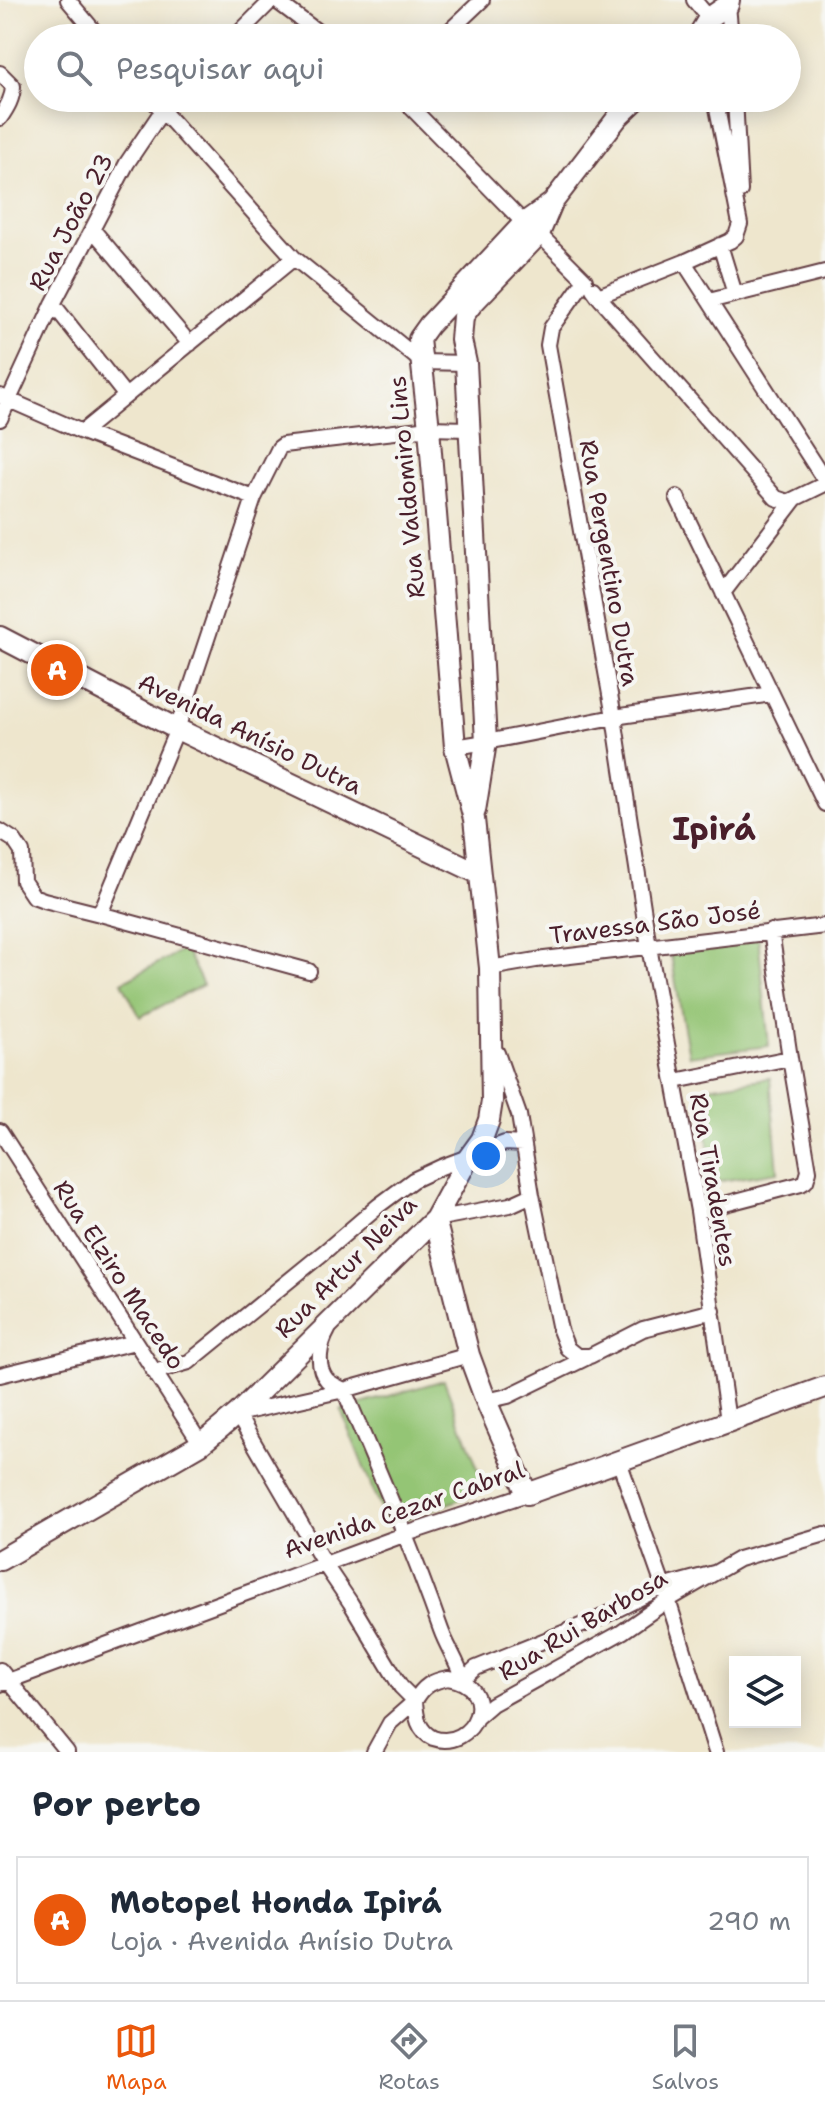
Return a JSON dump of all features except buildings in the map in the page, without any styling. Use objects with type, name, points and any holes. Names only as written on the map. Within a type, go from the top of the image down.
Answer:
[{"type":"main road","points":[[709,24],[728,2]]},
{"type":"main road","name":"Rua Valdomiro Lins","points":[[474,819],[486,742],[466,363],[461,340],[463,316],[623,112]]},
{"type":"main road","name":"Rua Valdomiro Lins","points":[[492,1101],[490,968],[474,819],[455,747],[419,339],[429,325],[532,228]]},
{"type":"main road","name":"Avenida Anísio Dutra","points":[[0,637],[177,729],[478,873]]},
{"type":"main road","name":"Rua Artur Neiva","points":[[0,1560],[201,1444],[237,1414],[435,1219],[482,1139],[492,1101]]},
{"type":"main road","points":[[435,1219],[469,1355],[527,1494]]},
{"type":"main road","name":"Avenida Cezar Cabral","points":[[527,1494],[825,1387]]},
{"type":"street","points":[[68,0],[88,24]]},
{"type":"street","points":[[249,24],[274,0],[307,24]]},
{"type":"street","points":[[457,24],[482,0]]},
{"type":"street","points":[[694,0],[700,24]]},
{"type":"street","points":[[728,2],[730,24]]},
{"type":"street","points":[[0,73],[13,86],[12,97],[2,115]]},
{"type":"street","name":"Rua João 23","points":[[0,419],[5,398],[127,163],[161,112]]},
{"type":"street","points":[[163,112],[294,258],[422,362],[466,363]]},
{"type":"street","points":[[416,112],[585,280],[776,498],[788,502],[795,499],[825,482],[684,262]]},
{"type":"street","points":[[718,112],[740,224]]},
{"type":"street","points":[[598,296],[684,262],[736,236],[740,224],[740,186],[736,112]]},
{"type":"street","points":[[93,230],[190,344]]},
{"type":"street","points":[[720,245],[735,294]]},
{"type":"street","points":[[82,432],[294,258]]},
{"type":"street","points":[[709,301],[825,272]]},
{"type":"street","name":"Rua Pergentino Dutra","points":[[585,280],[551,328],[548,345],[614,717],[649,947]]},
{"type":"street","points":[[53,304],[125,395]]},
{"type":"street","points":[[5,398],[82,432],[254,498]]},
{"type":"street","points":[[100,914],[177,729],[254,498],[279,448],[283,445],[429,428],[468,429]]},
{"type":"street","points":[[677,497],[825,804]]},
{"type":"street","points":[[723,593],[795,499]]},
{"type":"street","points":[[455,747],[614,717],[772,694]]},
{"type":"street","points":[[0,831],[14,840],[22,852],[23,881],[33,896],[309,971]]},
{"type":"street","name":"Travessa São José","points":[[490,968],[825,926]]},
{"type":"street","points":[[698,1211],[801,1184],[806,1181],[809,1171],[771,931]]},
{"type":"street","name":"Rua Tiradentes","points":[[649,947],[698,1211],[728,1421]]},
{"type":"street","points":[[491,1033],[502,1073],[519,1115],[560,1330],[567,1348],[577,1356],[590,1356]]},
{"type":"street","points":[[675,1081],[790,1058]]},
{"type":"street","name":"Rua Elziro Macedo","points":[[0,1131],[201,1444]]},
{"type":"street","points":[[154,1372],[189,1362],[413,1180],[505,1143],[523,1144]]},
{"type":"street","points":[[435,1219],[510,1205],[532,1195]]},
{"type":"street","points":[[486,1401],[508,1396],[643,1329],[713,1311]]},
{"type":"street","points":[[335,1319],[323,1339],[320,1367],[328,1380],[344,1390],[406,1534],[445,1641],[463,1680],[476,1693],[477,1717],[473,1727],[457,1740],[434,1746],[421,1729],[415,1701],[401,1687],[325,1565],[237,1414],[344,1390],[469,1355]]},
{"type":"street","points":[[0,1375],[135,1342]]},
{"type":"street","points":[[619,1461],[716,1752]]},
{"type":"street","name":"Avenida Cezar Cabral","points":[[3,1678],[527,1494]]},
{"type":"street","name":"Rua Rui Barbosa","points":[[463,1680],[476,1668],[665,1594],[739,1559],[825,1534]]},
{"type":"street","name":"Rua Rui Barbosa","points":[[477,1717],[492,1704],[622,1632],[665,1594]]},
{"type":"street","points":[[3,1678],[67,1752]]},
{"type":"street","points":[[374,1752],[390,1723],[415,1701],[420,1691],[436,1680],[463,1680]]},
{"type":"green space","points":[[758,936],[769,1046],[689,1056],[670,950]]},
{"type":"green space","points":[[185,949],[203,985],[140,1017],[122,982]]},
{"type":"green space","points":[[770,1078],[778,1172],[714,1182],[700,1088]]},
{"type":"green space","points":[[444,1380],[486,1490],[387,1526],[341,1410]]},
{"type":"place","name":"Motopel Honda Ipirá","points":[[57,670]]},
{"type":"district","name":"Ipirá","points":[[714,828]]}]
